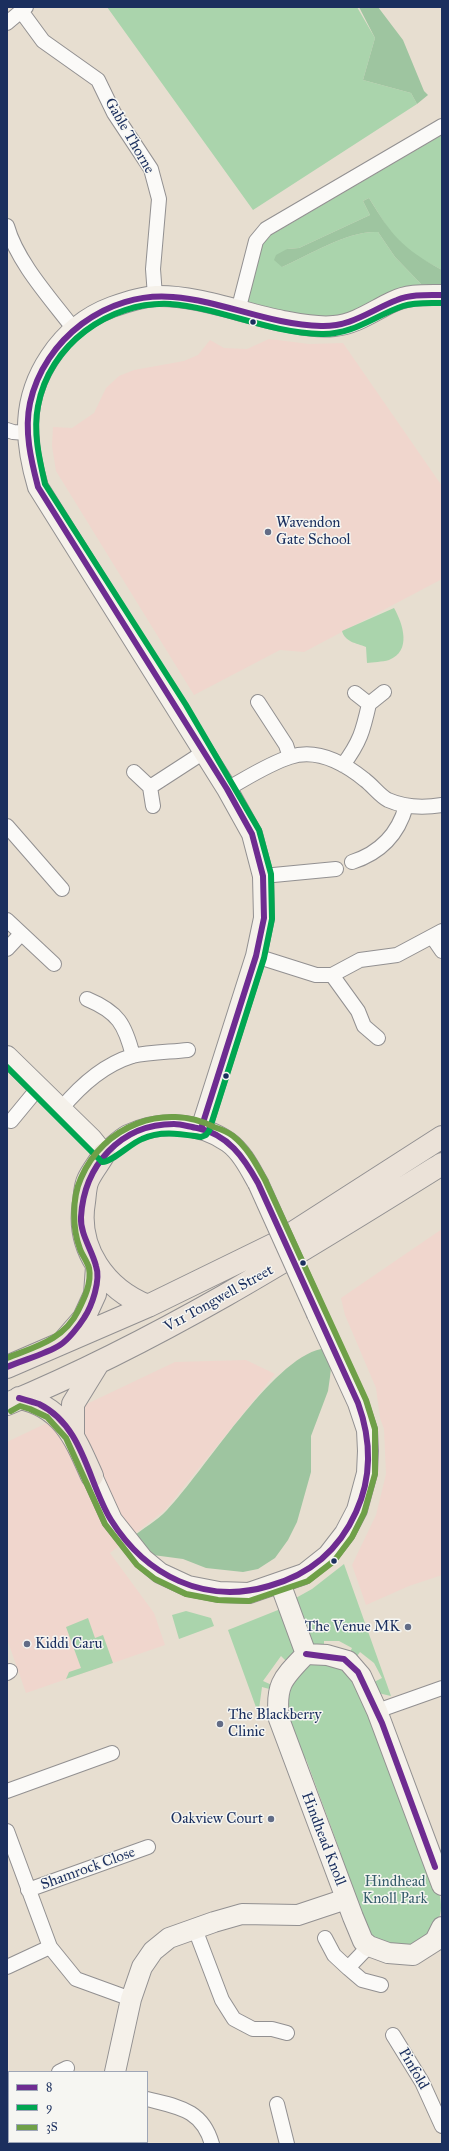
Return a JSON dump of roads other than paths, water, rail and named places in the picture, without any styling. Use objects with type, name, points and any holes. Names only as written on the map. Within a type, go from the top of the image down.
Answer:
[{"type":"highway","name":"V11 Tongwell Street","points":[[7,1367],[61,1345],[148,1306],[277,1243],[442,1137]]},
{"type":"highway","points":[[104,1154],[88,1181],[81,1218],[87,1245],[97,1267],[114,1286],[148,1306]]},
{"type":"highway","name":"V11 Tongwell Street","points":[[13,1401],[97,1365],[139,1344],[290,1259],[442,1164]]},
{"type":"highway","points":[[61,1345],[87,1312],[95,1294],[97,1267]]},
{"type":"highway","points":[[73,1434],[73,1404],[97,1365]]},
{"type":"highway","points":[[13,1401],[33,1401],[52,1411],[73,1434],[92,1476]]},
{"type":"street","name":"Gable Thorne","points":[[7,23],[24,9],[43,41],[98,80],[114,113],[151,169],[159,199],[153,269],[155,296]]},
{"type":"street","points":[[238,312],[256,240],[266,229],[442,126]]},
{"type":"street","points":[[8,234],[32,273],[73,328]]},
{"type":"street","points":[[201,1129],[256,956],[264,918],[263,876],[252,834],[228,789],[38,487],[30,462],[26,433],[33,392],[40,371],[54,350],[73,328],[98,312],[127,302],[155,296],[180,297],[238,312],[301,325],[334,326],[365,317],[392,302],[415,295],[442,295]]},
{"type":"street","points":[[7,430],[26,433]]},
{"type":"street","points":[[343,765],[357,746],[364,729],[369,704],[384,692]]},
{"type":"street","points":[[355,693],[369,704]]},
{"type":"street","points":[[258,702],[286,745],[290,757]]},
{"type":"street","points":[[150,787],[204,752]]},
{"type":"street","points":[[228,789],[273,764],[290,757],[306,754],[326,757],[343,765],[364,779],[387,799],[406,806],[425,808],[442,805]]},
{"type":"street","points":[[134,772],[150,787],[153,806]]},
{"type":"street","points":[[352,862],[366,858],[393,835],[402,820],[406,806]]},
{"type":"street","points":[[7,826],[62,889]]},
{"type":"street","points":[[263,876],[336,870]]},
{"type":"street","points":[[7,920],[54,964]]},
{"type":"street","points":[[7,949],[21,934]]},
{"type":"street","points":[[256,956],[316,975],[332,975],[360,960],[398,955],[437,935],[442,951]]},
{"type":"street","points":[[332,975],[358,1011],[364,1026],[378,1038]]},
{"type":"street","points":[[87,999],[103,1006],[121,1023],[128,1034],[132,1056]]},
{"type":"street","points":[[61,1109],[78,1090],[105,1068],[132,1056],[188,1050]]},
{"type":"street","points":[[7,1056],[104,1154],[127,1136],[149,1127],[174,1124],[201,1129],[228,1142],[244,1158],[258,1183],[358,1403],[367,1430],[367,1472],[357,1510],[345,1533],[328,1555],[304,1574],[249,1593],[219,1592],[188,1586],[160,1573],[143,1559],[112,1520],[92,1476]]},
{"type":"street","points":[[11,1121],[39,1087]]},
{"type":"street","points":[[280,1583],[306,1654],[326,1655],[348,1661],[361,1676],[377,1711],[438,1866],[442,1886]]},
{"type":"street","name":"Hindhead Knoll","points":[[306,1654],[285,1676],[280,1687],[277,1699],[279,1719],[346,1899],[363,1941],[369,1946]]},
{"type":"street","points":[[377,1711],[442,1688]]},
{"type":"street","points":[[7,1791],[112,1753]]},
{"type":"street","points":[[7,1831],[50,1947],[76,1979],[131,1999]]},
{"type":"street","name":"Shamrock Close","points":[[28,1890],[148,1847]]},
{"type":"street","points":[[114,2071],[131,1999],[142,1967],[154,1951],[169,1938],[242,1914],[298,1915],[346,1899]]},
{"type":"street","points":[[195,1929],[222,2000],[234,2018],[253,2029],[272,2029],[287,2033]]},
{"type":"street","points":[[325,1938],[334,1955],[362,1980],[381,1985]]},
{"type":"street","points":[[348,1968],[369,1946],[388,1953],[414,1954],[440,1938]]},
{"type":"street","points":[[7,1967],[50,1947]]},
{"type":"street","name":"Pinfold","points":[[393,2035],[422,2082],[442,2126]]},
{"type":"street","points":[[148,2099],[179,2108],[197,2116],[212,2144]]},
{"type":"street","points":[[277,2104],[287,2144]]},
{"type":"place","name":"Wavendon Gate School","points":[[268,532]]},
{"type":"place","name":"The Venue MK","points":[[408,1627]]},
{"type":"place","name":"Kiddi Caru","points":[[27,1644]]},
{"type":"place","name":"The Blackberry Clinic","points":[[220,1724]]},
{"type":"place","name":"Oakview Court","points":[[271,1819]]},
{"type":"park label","name":"Hindhead Knoll Park","points":[[395,1890]]}]
